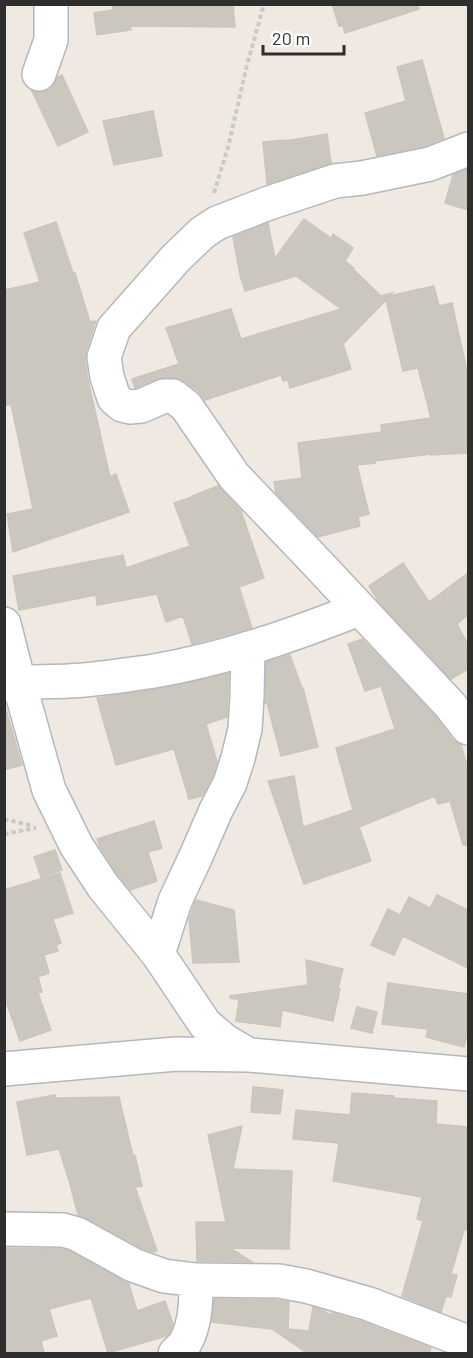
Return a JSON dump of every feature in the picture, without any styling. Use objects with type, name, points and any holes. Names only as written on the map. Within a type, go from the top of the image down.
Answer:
[{"type":"street","points":[[39,74],[51,40],[51,4]]},
{"type":"street","points":[[468,149],[430,164],[362,178],[335,181],[310,188],[217,223],[202,233],[176,258],[114,328],[104,357],[107,377],[114,398],[122,405],[141,406],[164,396],[173,396],[186,406],[234,476],[450,705],[468,728]]},
{"type":"street","points":[[12,684],[69,681],[201,662],[304,630],[359,609]]},
{"type":"street","points":[[4,624],[12,684],[49,790],[76,845],[103,886],[158,954],[205,1024],[225,1041],[249,1054]]},
{"type":"street","points":[[158,954],[175,901],[230,783],[238,758],[245,729],[248,697],[248,648]]},
{"type":"street","points":[[4,1069],[176,1054],[249,1054],[468,1074]]},
{"type":"street","points":[[4,1229],[63,1230],[77,1234],[133,1265],[164,1276],[196,1280],[279,1281],[306,1286],[369,1305],[468,1342]]},
{"type":"street","points":[[175,1353],[185,1344],[192,1325],[196,1306],[196,1280]]},
{"type":"path","points":[[202,233],[228,147],[264,4]]},
{"type":"path","points":[[4,819],[39,827]]},
{"type":"building","points":[[112,4],[233,4],[235,27],[130,26],[131,30],[97,35],[94,13],[113,10]]},
{"type":"building","points":[[332,4],[418,4],[419,9],[345,33],[343,26],[339,26]]},
{"type":"building","points":[[422,60],[444,138],[425,146],[377,156],[365,113],[406,101],[397,67]]},
{"type":"building","points":[[62,75],[88,132],[58,146],[32,91],[42,92],[51,89],[58,77]]},
{"type":"building","points":[[153,111],[162,156],[114,165],[103,121]]},
{"type":"building","points":[[327,134],[331,163],[267,184],[263,142]]},
{"type":"building","points":[[468,169],[468,210],[445,203],[453,175]]},
{"type":"building","points":[[304,219],[331,238],[333,234],[353,248],[345,261],[381,296],[434,286],[439,306],[452,303],[468,376],[468,453],[431,454],[357,465],[369,514],[358,517],[360,526],[318,537],[276,493],[274,482],[302,478],[298,443],[382,432],[381,425],[431,418],[418,368],[403,371],[386,300],[343,344],[351,369],[290,388],[288,380],[283,381],[281,375],[205,400],[198,391],[174,377],[157,379],[135,388],[132,379],[179,364],[166,328],[231,309],[241,339],[341,309],[296,276],[245,291],[233,237],[268,223],[275,258]]},
{"type":"building","points":[[56,222],[90,322],[96,321],[86,351],[88,380],[110,477],[116,474],[129,512],[13,552],[7,514],[33,509],[11,404],[4,406],[4,290],[40,282],[24,233]]},
{"type":"building","points":[[218,486],[241,511],[264,578],[239,587],[252,628],[192,644],[183,616],[166,622],[157,594],[97,605],[96,595],[19,610],[13,576],[123,555],[126,568],[190,546],[174,503]]},
{"type":"building","points":[[403,563],[429,602],[468,573],[468,615],[457,624],[468,645],[468,669],[451,679],[379,602],[369,586]]},
{"type":"building","points":[[362,639],[436,717],[453,740],[461,745],[468,769],[468,845],[463,845],[450,801],[438,804],[435,796],[359,827],[371,861],[304,884],[268,781],[294,776],[303,827],[353,810],[336,748],[395,729],[381,686],[365,691],[348,644]]},
{"type":"building","points":[[290,655],[303,688],[318,747],[281,756],[267,703],[265,703],[266,662]]},
{"type":"building","points":[[229,673],[227,717],[206,724],[217,762],[213,776],[202,796],[189,799],[174,749],[116,765],[97,698],[157,689]]},
{"type":"building","points":[[4,703],[22,765],[4,770]]},
{"type":"building","points":[[154,821],[162,848],[148,852],[157,881],[130,890],[118,875],[97,839]]},
{"type":"building","points":[[55,850],[62,870],[41,877],[34,857]]},
{"type":"building","points":[[60,873],[73,913],[53,919],[61,943],[56,945],[58,951],[44,955],[49,973],[38,977],[42,992],[38,993],[51,1030],[20,1041],[4,996],[4,890]]},
{"type":"building","points":[[437,895],[468,910],[468,968],[403,936],[394,955],[371,945],[388,909],[400,915],[409,897],[430,908]]},
{"type":"building","points":[[196,900],[234,910],[239,962],[193,963],[189,919]]},
{"type":"building","points":[[306,960],[343,969],[333,1021],[282,1010],[280,1027],[236,1021],[239,1000],[230,998],[230,996],[308,985]]},
{"type":"building","points":[[388,983],[468,994],[468,1030],[464,1047],[426,1037],[428,1029],[382,1024]]},
{"type":"building","points":[[357,1007],[377,1012],[372,1033],[351,1028]]},
{"type":"building","points":[[253,1087],[283,1090],[280,1114],[251,1112]]},
{"type":"building","points":[[352,1093],[437,1101],[436,1124],[468,1127],[468,1230],[464,1230],[451,1274],[457,1275],[451,1297],[446,1296],[441,1312],[402,1296],[423,1221],[417,1219],[422,1197],[333,1181],[339,1143],[293,1139],[296,1110],[350,1115]]},
{"type":"building","points":[[55,1095],[55,1098],[119,1097],[142,1186],[135,1187],[157,1251],[141,1248],[78,1215],[59,1149],[27,1155],[17,1102]]},
{"type":"building","points":[[242,1126],[233,1169],[292,1171],[289,1249],[230,1248],[252,1262],[197,1261],[196,1222],[226,1222],[208,1135]]},
{"type":"building","points":[[4,1248],[70,1251],[129,1284],[137,1311],[165,1301],[173,1324],[169,1334],[108,1353],[91,1298],[49,1309],[57,1336],[41,1341],[44,1353],[4,1353]]},
{"type":"building","points":[[214,1299],[289,1302],[288,1329],[309,1331],[313,1307],[330,1315],[331,1313],[363,1322],[431,1348],[429,1353],[307,1353],[272,1329],[212,1322]]}]
